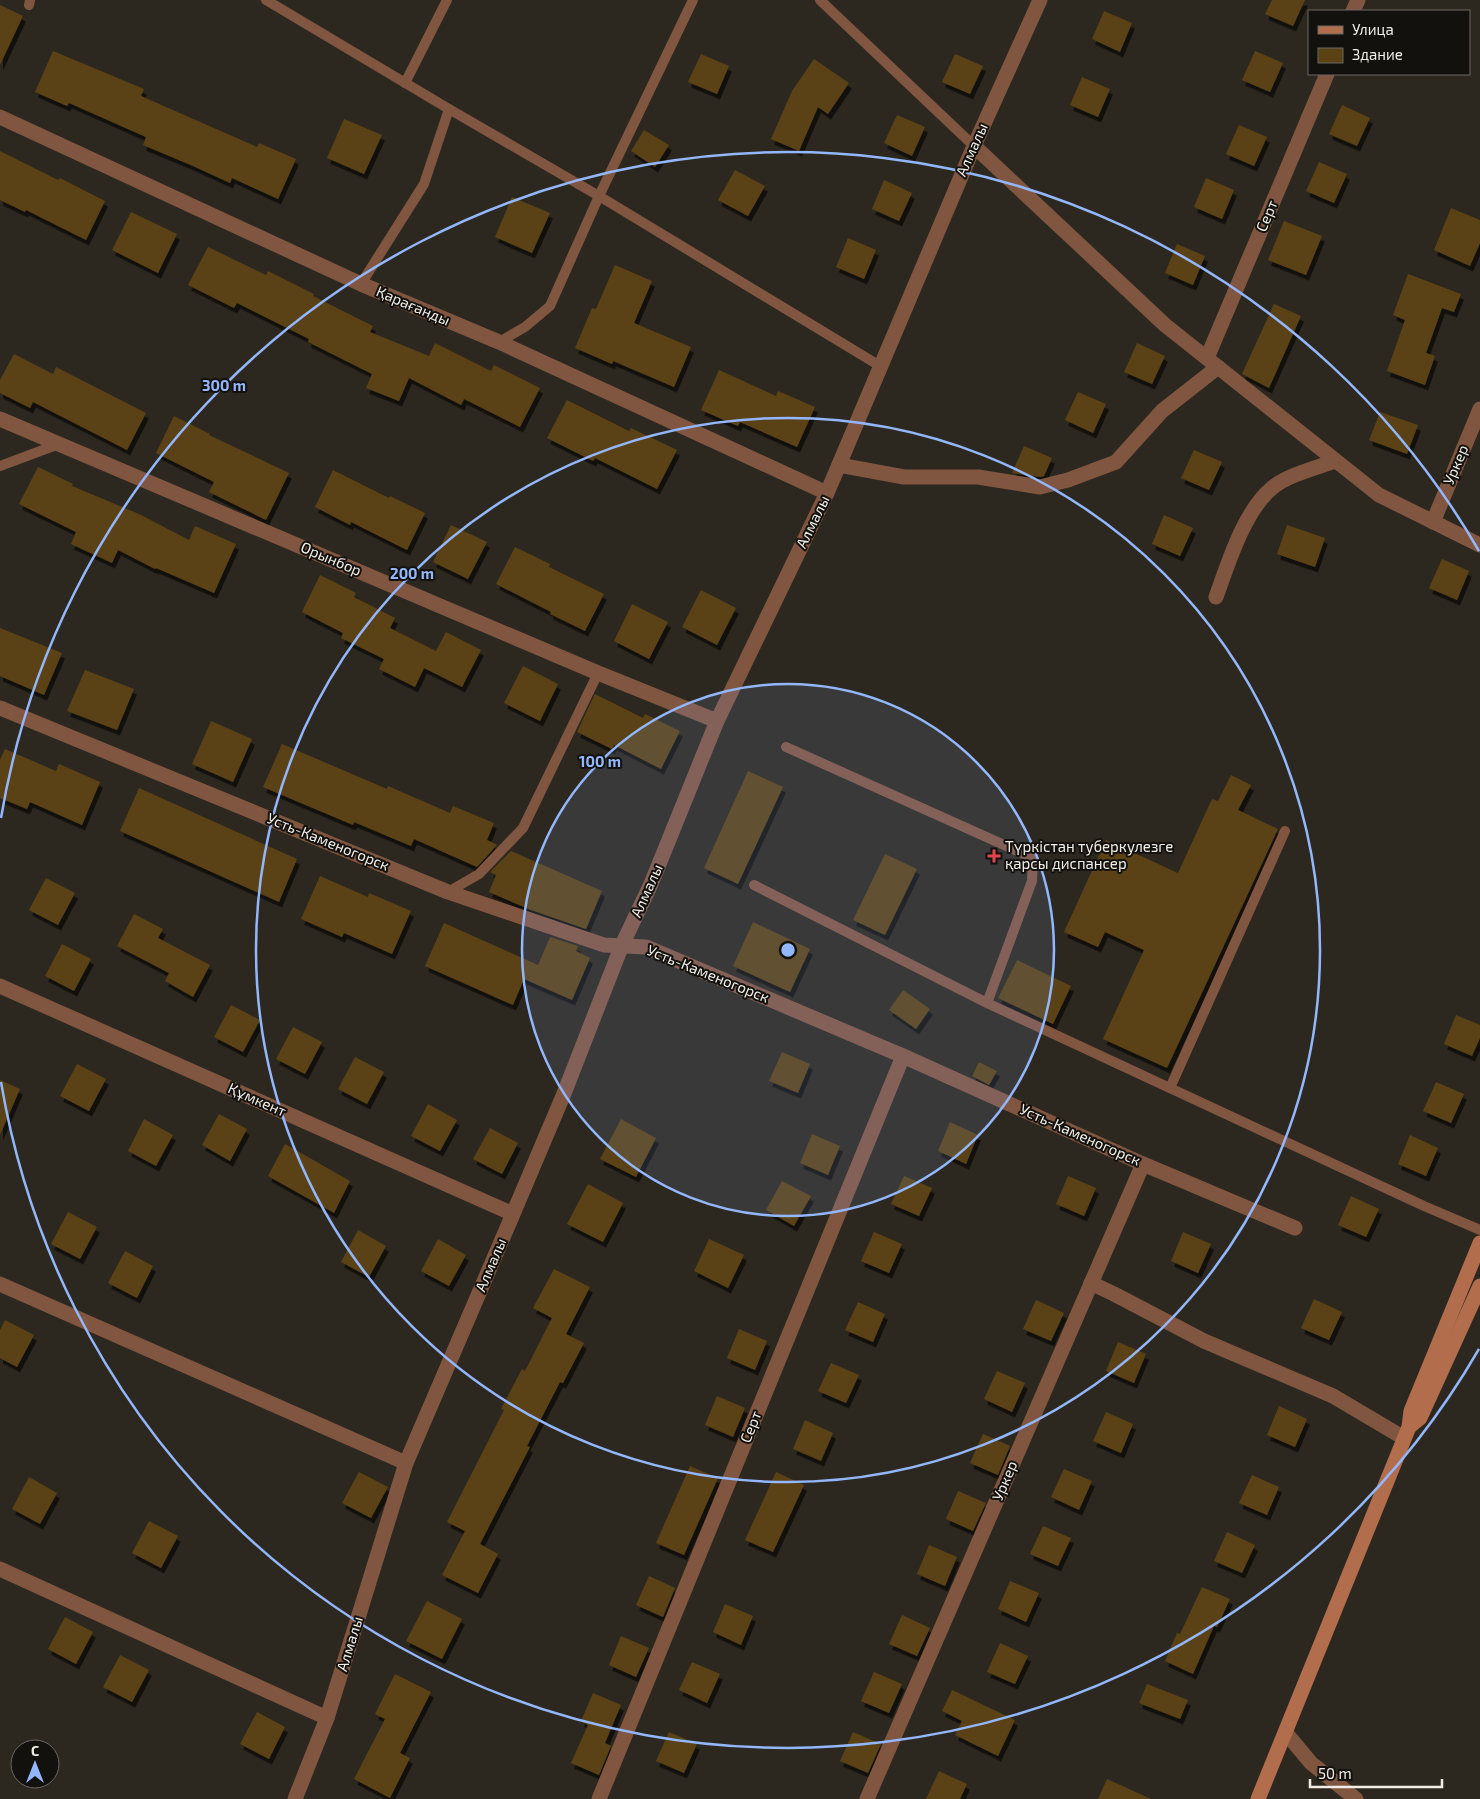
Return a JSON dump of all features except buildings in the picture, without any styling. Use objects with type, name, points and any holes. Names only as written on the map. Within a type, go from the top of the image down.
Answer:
[{"type":"main road","points":[[1258,1799],[1407,1432],[1411,1411],[1480,1243]]},
{"type":"main road","points":[[1407,1432],[1420,1418],[1480,1286]]},
{"type":"street","name":"Алмалы","points":[[295,1799],[327,1718],[406,1462],[513,1214],[622,945],[651,884],[717,721],[840,465],[974,146],[1040,0]]},
{"type":"street","name":"Серт","points":[[1213,362],[1327,75]]},
{"type":"street","name":"Қарағанды","points":[[0,117],[361,284],[500,342],[827,493]]},
{"type":"street","points":[[974,146],[1165,324],[1378,495],[1480,545]]},
{"type":"street","points":[[840,465],[904,477],[978,477],[1040,487],[1068,480],[1116,462],[1162,410],[1213,362]]},
{"type":"street","name":"Уркер","points":[[1432,522],[1480,408]]},
{"type":"street","name":"Орынбор","points":[[0,419],[598,673],[717,721]]},
{"type":"street","points":[[1216,597],[1231,554],[1256,504],[1272,487],[1296,475],[1335,461]]},
{"type":"street","name":"Усть-Каменогорск","points":[[0,708],[448,892],[604,945],[646,947],[903,1056],[1143,1164],[1295,1228]]},
{"type":"street","name":"Құмкент","points":[[0,986],[513,1214]]},
{"type":"street","name":"Серт","points":[[599,1799],[903,1056]]},
{"type":"street","name":"Уркер","points":[[867,1799],[1143,1164]]},
{"type":"street","points":[[0,1284],[406,1462]]},
{"type":"street","points":[[1091,1284],[1204,1340],[1333,1396],[1407,1432]]},
{"type":"street","points":[[0,1569],[327,1718]]},
{"type":"street","points":[[1286,1733],[1311,1763],[1356,1799]]},
{"type":"lane","points":[[266,0],[599,196],[880,366]]},
{"type":"lane","points":[[405,83],[447,0]]},
{"type":"lane","points":[[500,342],[525,327],[550,306],[599,196],[693,0]]},
{"type":"lane","points":[[820,0],[974,146]]},
{"type":"lane","points":[[361,284],[424,184],[449,109]]},
{"type":"lane","points":[[0,466],[59,444]]},
{"type":"lane","points":[[448,892],[479,874],[523,828],[598,673]]},
{"type":"lane","points":[[786,747],[1032,858],[1032,881],[987,1003]]},
{"type":"lane","points":[[1170,1088],[1285,831]]},
{"type":"lane","points":[[754,885],[987,1003],[1424,1206],[1480,1230]]},
{"type":"place","name":"Түркістан туберкулезге қарсы диспансер","points":[[994,856]]}]
